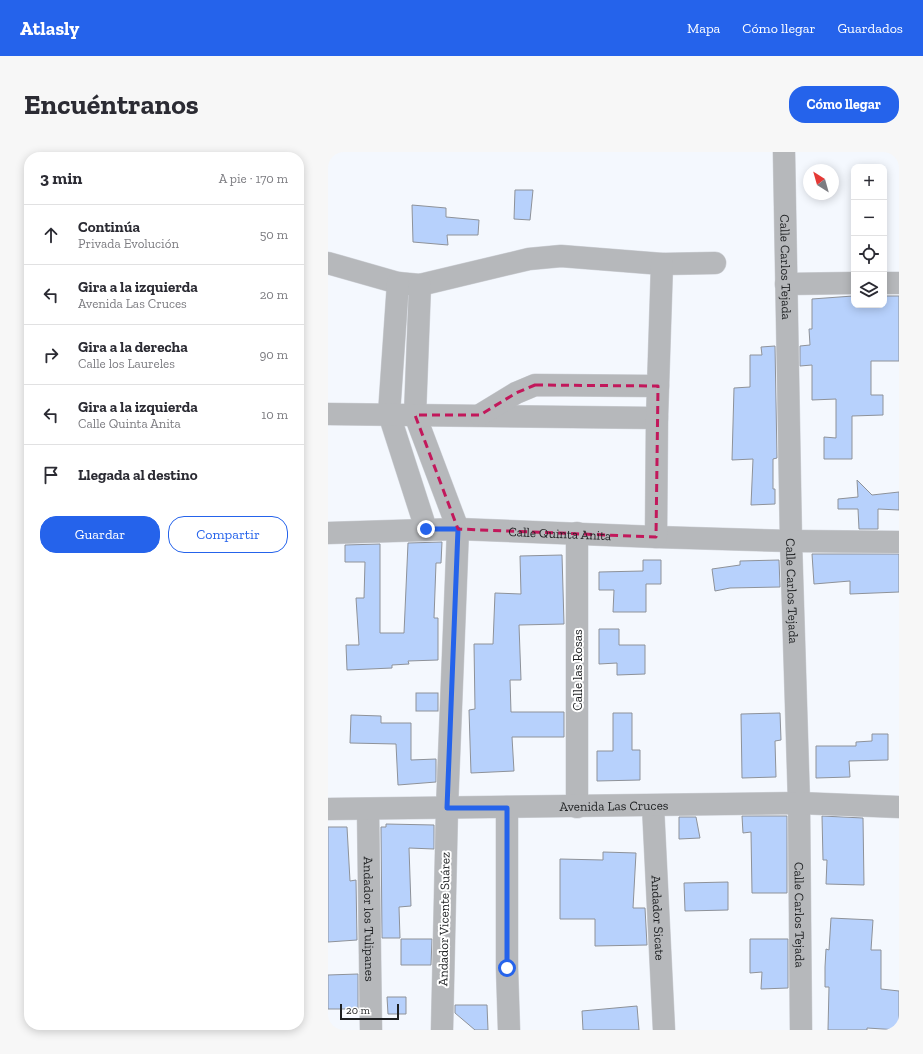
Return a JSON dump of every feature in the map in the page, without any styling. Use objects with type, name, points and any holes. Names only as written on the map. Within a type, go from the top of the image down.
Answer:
[{"type":"street","name":"Calle Carlos Tejada","points":[[784,152],[791,541],[800,802],[802,1030]]},
{"type":"street","points":[[328,263],[398,283],[420,285],[529,259],[561,256],[662,264],[715,263]]},
{"type":"street","points":[[656,537],[657,418],[662,264]]},
{"type":"street","points":[[398,283],[389,414],[426,529]]},
{"type":"street","points":[[786,284],[851,283]]},
{"type":"street","points":[[887,283],[899,283]]},
{"type":"street","points":[[420,285],[415,414],[458,529]]},
{"type":"street","points":[[480,415],[516,393],[535,385],[658,386]]},
{"type":"street","points":[[330,414],[657,418]]},
{"type":"street","name":"Calle Quinta Anita","points":[[328,534],[426,529],[458,529],[791,541],[899,542]]},
{"type":"street","name":"Andador Vicente Suárez","points":[[442,1030],[447,808],[458,529]]},
{"type":"street","name":"Calle las Rosas","points":[[577,534],[577,807]]},
{"type":"street","name":"Avenida Las Cruces","points":[[328,810],[653,806],[800,802],[899,807]]},
{"type":"street","name":"Andador Sicate","points":[[653,806],[664,1030]]},
{"type":"street","points":[[507,808],[507,968],[509,1030]]},
{"type":"street","name":"Andador los Tulipanes","points":[[368,809],[372,1030]]},
{"type":"highlighted area","points":[[535,385],[658,386],[656,537],[458,529],[415,415],[480,415],[516,393]]},
{"type":"building","points":[[515,190],[533,190],[530,220],[514,219]]},
{"type":"building","points":[[412,205],[446,208],[446,217],[479,220],[478,235],[447,235],[448,245],[413,242]]},
{"type":"building","points":[[851,296],[851,308],[887,308],[887,296],[899,296],[899,361],[871,361],[871,395],[883,395],[883,415],[852,416],[852,459],[824,459],[824,437],[836,438],[836,399],[812,400],[812,365],[800,366],[800,346],[810,345],[809,329],[812,329],[812,299]]},
{"type":"building","points":[[775,346],[777,458],[773,459],[773,489],[775,489],[775,504],[751,505],[753,459],[732,460],[734,388],[750,387],[750,355],[762,355],[761,347]]},
{"type":"building","points":[[857,480],[872,495],[899,492],[899,510],[878,509],[878,529],[859,529],[858,509],[838,509],[838,499],[858,497]]},
{"type":"building","points":[[442,542],[441,563],[436,563],[434,618],[438,618],[438,660],[408,661],[409,664],[392,665],[392,668],[347,670],[346,645],[359,645],[356,598],[364,598],[365,562],[345,562],[345,545],[380,544],[380,633],[404,633],[408,543]]},
{"type":"building","points":[[812,554],[899,554],[899,592],[850,594],[850,581],[814,584]]},
{"type":"building","points":[[562,555],[564,624],[519,625],[521,680],[510,680],[511,712],[564,712],[564,737],[512,737],[514,771],[471,773],[469,710],[475,709],[474,644],[493,644],[495,593],[521,594],[520,556]]},
{"type":"building","points":[[643,560],[661,560],[661,584],[646,584],[646,612],[613,612],[614,590],[599,590],[599,572],[643,571]]},
{"type":"building","points":[[779,560],[780,587],[730,588],[715,591],[712,569],[740,565],[740,561]]},
{"type":"building","points":[[599,629],[619,629],[619,645],[645,645],[645,674],[617,675],[617,663],[599,664]]},
{"type":"building","points":[[416,693],[438,693],[438,711],[416,711]]},
{"type":"building","points":[[613,713],[632,713],[632,750],[640,750],[640,780],[597,781],[597,751],[613,751]]},
{"type":"building","points":[[780,713],[781,740],[775,741],[776,777],[742,778],[741,714]]},
{"type":"building","points":[[351,715],[381,716],[381,723],[411,723],[411,760],[436,759],[436,782],[398,785],[396,744],[350,743]]},
{"type":"building","points":[[872,734],[888,734],[888,760],[849,761],[850,777],[816,778],[816,746],[856,746],[856,742],[872,741]]},
{"type":"building","points":[[742,816],[787,816],[787,893],[752,893],[751,832],[743,833]]},
{"type":"building","points":[[822,816],[863,818],[864,885],[826,884],[827,860],[823,860]]},
{"type":"building","points":[[679,817],[696,817],[700,838],[679,839]]},
{"type":"building","points":[[386,824],[434,825],[434,849],[409,848],[411,906],[399,907],[400,938],[382,938],[381,827],[386,827]]},
{"type":"building","points":[[328,827],[347,827],[350,881],[356,880],[357,940],[328,942]]},
{"type":"building","points":[[603,852],[636,853],[633,908],[645,908],[647,945],[595,946],[595,919],[560,919],[560,859],[603,860]]},
{"type":"building","points":[[728,882],[728,910],[685,911],[684,883]]},
{"type":"building","points":[[831,918],[873,920],[871,950],[881,950],[881,989],[899,991],[899,1030],[867,1028],[867,1030],[828,1030],[829,987],[825,987],[825,967],[826,949],[829,950]]},
{"type":"building","points":[[401,939],[432,939],[431,965],[401,965]]},
{"type":"building","points":[[750,939],[788,939],[788,988],[761,989],[762,972],[750,973]]},
{"type":"building","points":[[358,974],[358,1009],[328,1009],[328,975]]},
{"type":"building","points":[[387,997],[406,997],[406,1014],[388,1014]]},
{"type":"building","points":[[455,1005],[487,1005],[488,1030],[475,1030],[455,1013]]},
{"type":"building","points":[[637,1006],[639,1030],[583,1030],[582,1011]]},
{"type":"route","points":[[426,529],[458,529],[447,808],[507,808],[507,968]]}]
